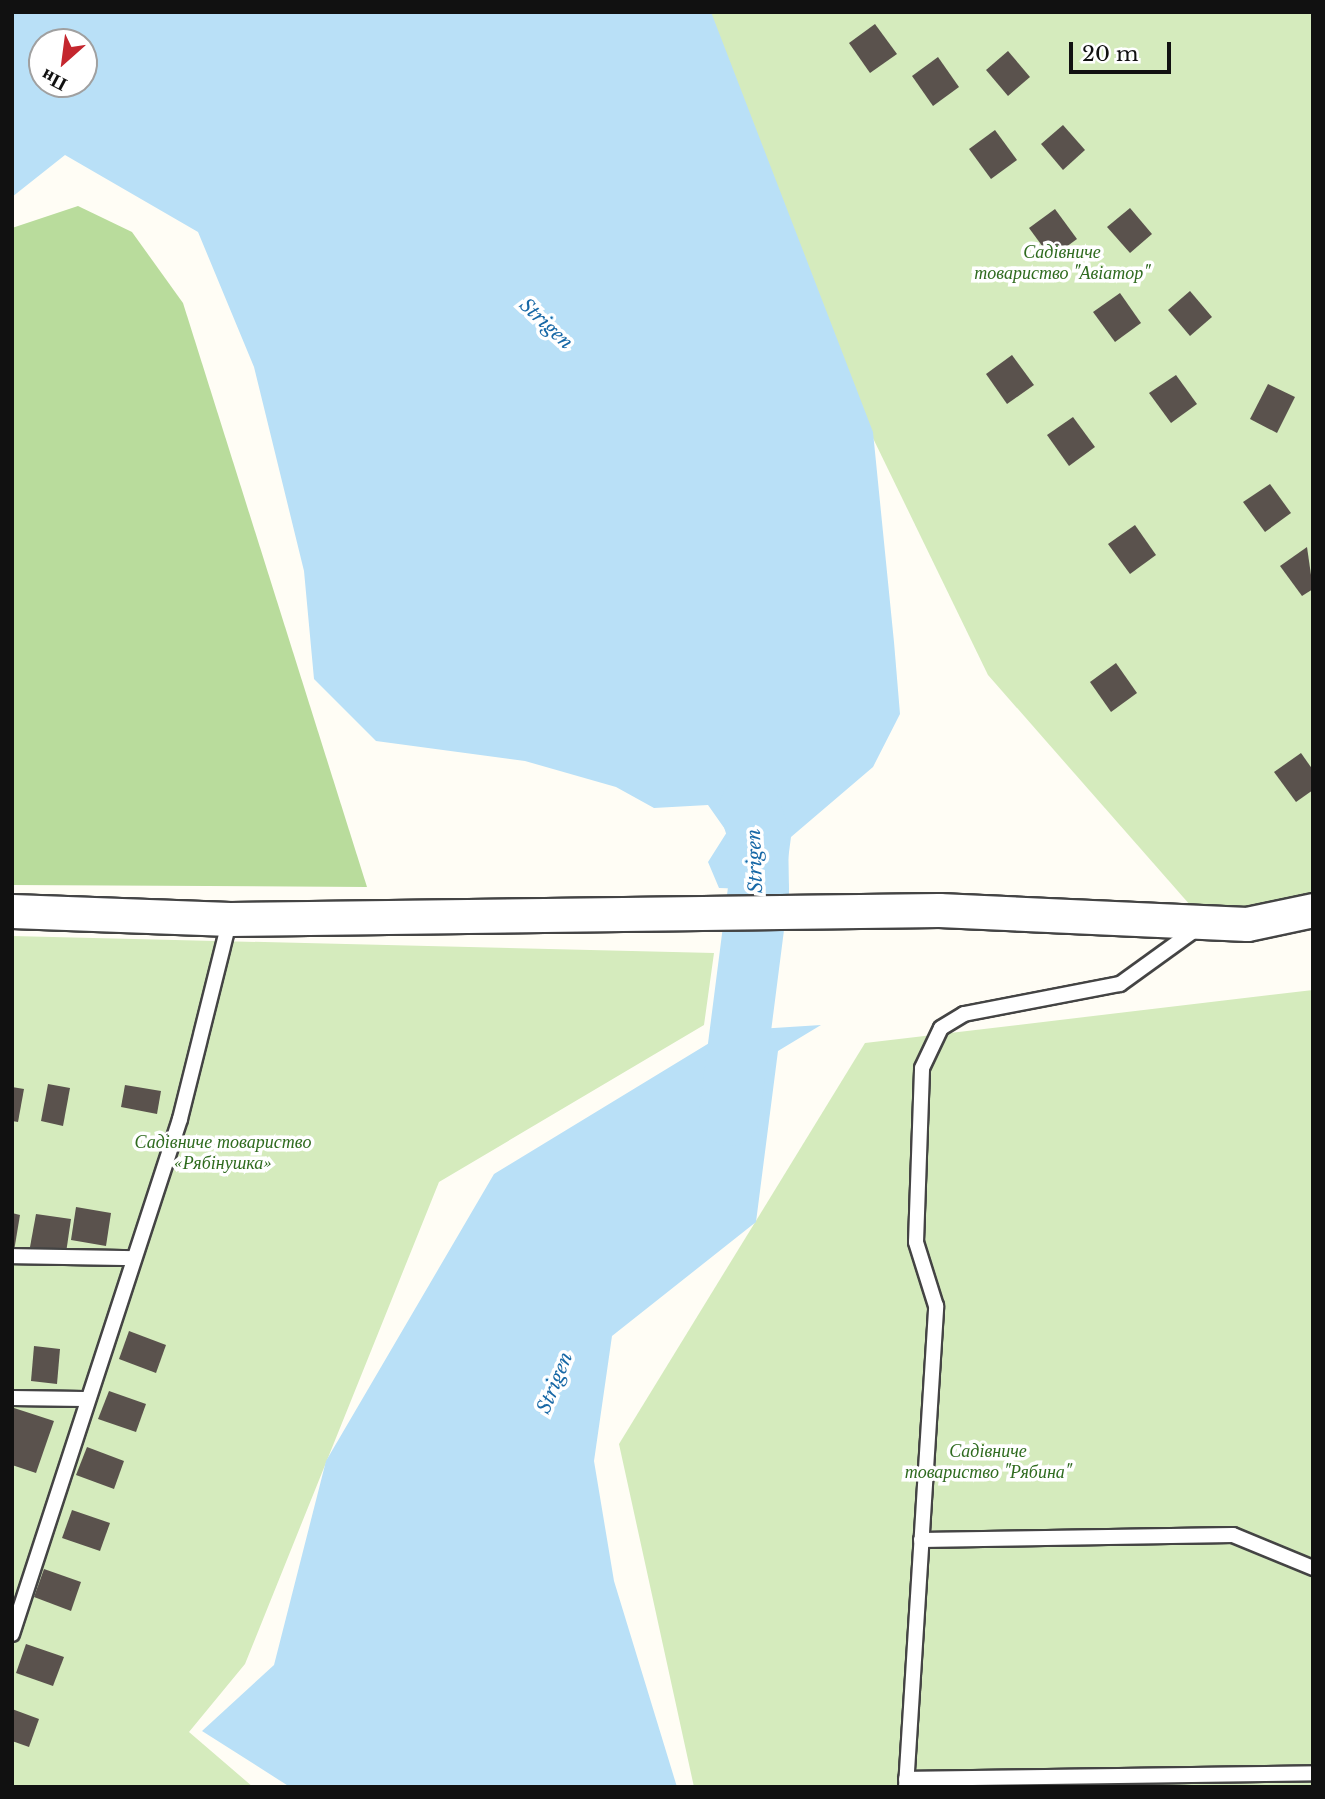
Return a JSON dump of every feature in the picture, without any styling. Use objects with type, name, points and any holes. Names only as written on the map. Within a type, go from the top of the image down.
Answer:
[{"type":"street","points":[[12,911],[230,919],[837,914],[939,910],[1247,924],[1313,911]]},
{"type":"lane","points":[[12,1633],[53,1520],[85,1399],[180,1119],[230,919]]},
{"type":"lane","points":[[1205,922],[1120,984],[964,1014],[942,1028],[922,1068],[916,1241],[936,1306],[906,1783],[1313,1773]]},
{"type":"lane","points":[[12,1256],[131,1258]]},
{"type":"lane","points":[[12,1398],[85,1399]]},
{"type":"lane","points":[[921,1540],[1233,1535],[1313,1568]]},
{"type":"green space","name":"Садівниче товариство \"Авіатор\"","points":[[666,12],[1313,12],[1313,910],[1205,922],[988,675]]},
{"type":"green space","points":[[78,206],[132,232],[183,303],[367,887],[12,885],[12,228]]},
{"type":"green space","name":"Садівниче товариство «Рябінушка»","points":[[12,936],[714,953],[704,1025],[439,1182],[245,1664],[189,1732],[253,1787],[12,1787]]},
{"type":"green space","name":"Садівниче товариство \"Рябина\"","points":[[1313,990],[1313,1787],[694,1787],[619,1444],[865,1043]]},
{"type":"water","points":[[12,12],[711,12],[873,432],[900,714],[873,767],[791,837],[784,890],[719,888],[708,862],[727,832],[708,805],[654,808],[616,787],[525,761],[376,741],[314,679],[304,571],[254,367],[198,232],[65,155],[12,197]]},
{"type":"water","points":[[821,1025],[778,1051],[756,1222],[612,1336],[594,1461],[614,1581],[677,1787],[290,1787],[202,1731],[274,1665],[326,1461],[494,1174],[729,1031]]},
{"type":"building","points":[[875,24],[897,54],[870,73],[849,43]]},
{"type":"building","points":[[1008,51],[1030,77],[1008,96],[986,70]]},
{"type":"building","points":[[938,57],[959,87],[933,106],[912,76]]},
{"type":"building","points":[[1063,125],[1085,150],[1063,170],[1041,144]]},
{"type":"building","points":[[995,130],[1017,160],[991,179],[969,149]]},
{"type":"building","points":[[1130,208],[1152,234],[1130,253],[1107,227]]},
{"type":"building","points":[[1055,209],[1077,239],[1051,258],[1029,228]]},
{"type":"building","points":[[1190,291],[1212,317],[1190,336],[1168,310]]},
{"type":"building","points":[[1120,293],[1141,323],[1115,342],[1093,312]]},
{"type":"building","points":[[1012,355],[1034,385],[1007,404],[986,374]]},
{"type":"building","points":[[1176,375],[1197,404],[1171,423],[1149,393]]},
{"type":"building","points":[[1268,384],[1295,397],[1277,433],[1250,419]]},
{"type":"building","points":[[1073,417],[1095,447],[1069,466],[1047,435]]},
{"type":"building","points":[[1270,484],[1291,513],[1265,532],[1243,502]]},
{"type":"building","points":[[1135,525],[1156,555],[1130,574],[1108,544]]},
{"type":"building","points":[[1307,547],[1313,589],[1302,596],[1280,566]]},
{"type":"building","points":[[1116,663],[1137,693],[1111,712],[1090,682]]},
{"type":"building","points":[[1301,753],[1313,770],[1313,790],[1296,802],[1274,772]]},
{"type":"building","points":[[48,1084],[70,1088],[63,1126],[41,1121]]},
{"type":"building","points":[[125,1085],[161,1091],[157,1114],[121,1107]]},
{"type":"building","points":[[12,1087],[24,1089],[18,1122],[12,1121]]},
{"type":"building","points":[[76,1207],[111,1213],[106,1246],[71,1240]]},
{"type":"building","points":[[12,1213],[20,1215],[14,1251],[12,1251]]},
{"type":"building","points":[[36,1214],[71,1219],[66,1253],[30,1247]]},
{"type":"building","points":[[129,1331],[166,1345],[156,1373],[119,1359]]},
{"type":"building","points":[[34,1346],[60,1349],[57,1384],[31,1381]]},
{"type":"building","points":[[109,1391],[146,1404],[136,1432],[98,1419]]},
{"type":"building","points":[[14,1408],[54,1421],[36,1473],[12,1465]]},
{"type":"building","points":[[87,1447],[124,1461],[114,1489],[76,1475]]},
{"type":"building","points":[[72,1510],[110,1523],[100,1551],[62,1538]]},
{"type":"building","points":[[44,1569],[81,1582],[71,1611],[34,1597]]},
{"type":"building","points":[[26,1644],[64,1657],[53,1686],[16,1673]]},
{"type":"building","points":[[12,1709],[39,1719],[29,1747],[12,1741]]},
{"type":"waterway","name":"Strigen","points":[[729,1115],[758,889],[757,831],[749,807]]}]
